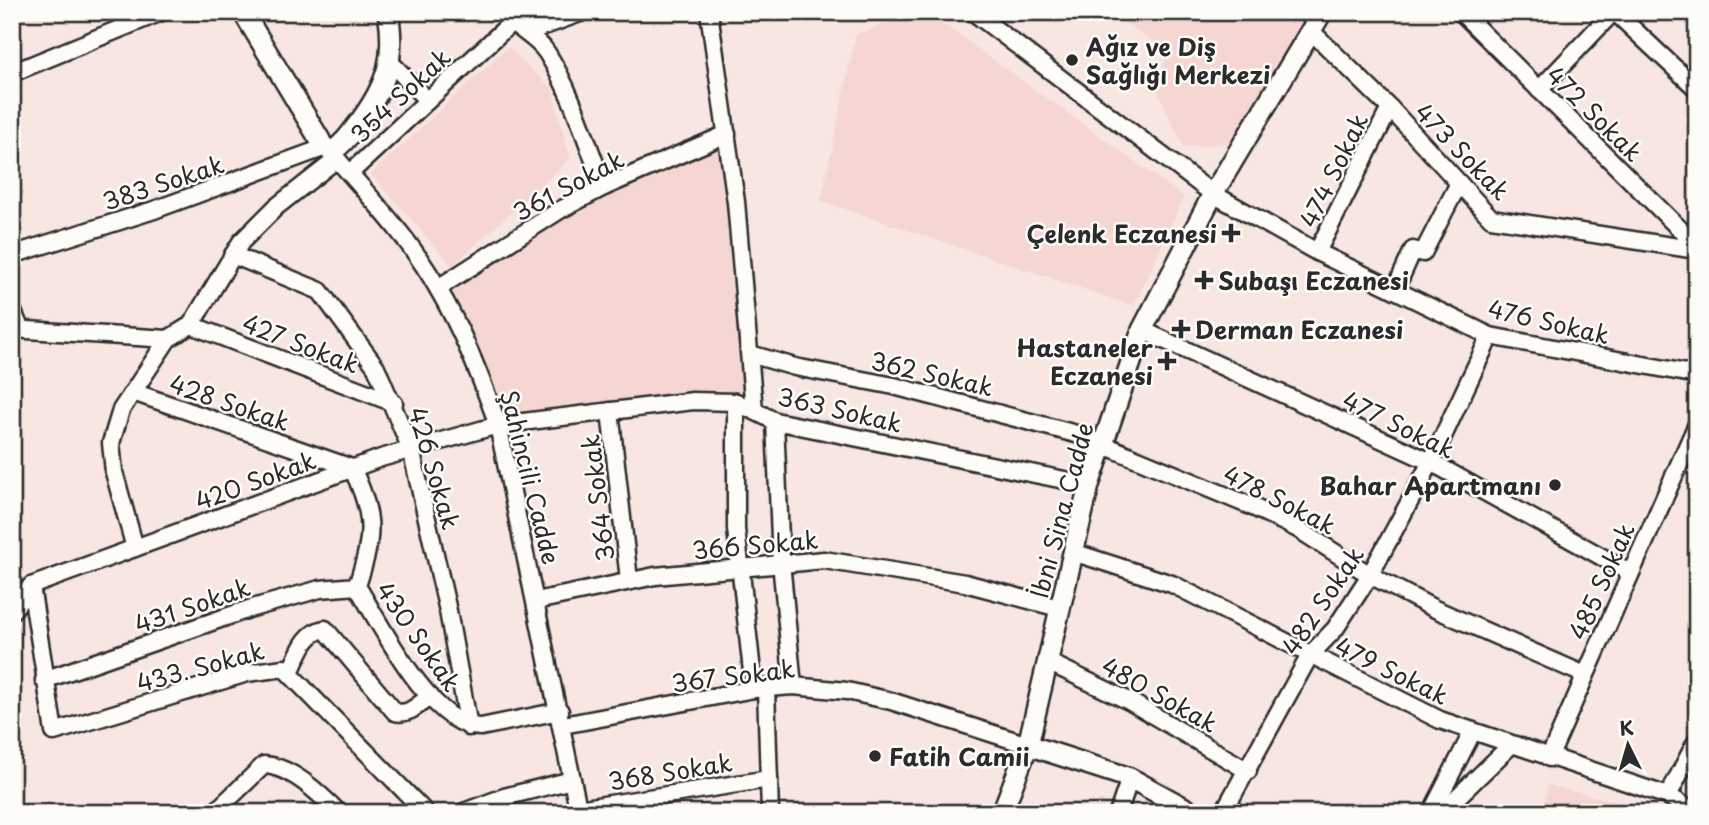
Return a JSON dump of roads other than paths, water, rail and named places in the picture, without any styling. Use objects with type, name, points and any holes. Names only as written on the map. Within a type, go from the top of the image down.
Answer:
[{"type":"street","points":[[12,73],[161,12]]},
{"type":"street","name":"Şahincili Cadde","points":[[243,12],[329,149],[351,173],[438,288],[476,365],[498,425],[579,811]]},
{"type":"street","points":[[135,548],[116,484],[111,443],[121,410],[168,339],[191,324],[233,255],[251,231],[329,149],[344,142],[382,90],[390,62],[388,12]]},
{"type":"street","points":[[528,32],[583,12]]},
{"type":"street","points":[[709,12],[738,215],[754,410]]},
{"type":"street","name":"İbni Sina Cadde","points":[[1002,813],[1028,745],[1089,485],[1142,330],[1213,194],[1322,12]]},
{"type":"street","name":"472 Sokak","points":[[1461,12],[1697,248]]},
{"type":"street","points":[[1539,90],[1614,12],[1697,89]]},
{"type":"street","name":"476 Sokak","points":[[975,13],[1213,194],[1317,252],[1490,335],[1697,375]]},
{"type":"street","points":[[509,17],[541,43],[567,89],[604,187]]},
{"type":"street","name":"354 Sokak","points":[[351,173],[509,17]]},
{"type":"street","name":"473 Sokak","points":[[1311,31],[1390,108],[1491,218],[1697,248]]},
{"type":"street","points":[[390,62],[427,100]]},
{"type":"street","name":"474 Sokak","points":[[1317,252],[1390,108]]},
{"type":"street","name":"361 Sokak","points":[[438,288],[560,210],[604,187],[727,134]]},
{"type":"street","name":"383 Sokak","points":[[12,255],[167,206],[329,149]]},
{"type":"street","points":[[1395,290],[1413,250],[1423,253],[1459,183]]},
{"type":"street","name":"426 Sokak","points":[[233,255],[320,291],[376,367],[394,403],[411,449],[448,611],[469,727]]},
{"type":"street","points":[[12,309],[16,328],[168,339]]},
{"type":"street","name":"427 Sokak","points":[[191,324],[394,403]]},
{"type":"street","name":"477 Sokak","points":[[1142,330],[1430,463],[1629,572]]},
{"type":"street","name":"482 Sokak","points":[[1223,813],[1310,655],[1335,629],[1370,575],[1430,463],[1490,335]]},
{"type":"street","name":"362 Sokak","points":[[750,355],[997,412],[1102,444]]},
{"type":"street","name":"428 Sokak","points":[[133,392],[352,468]]},
{"type":"street","name":"363 Sokak","points":[[498,425],[693,401],[736,402],[775,421],[1089,485]]},
{"type":"street","points":[[736,402],[736,529],[760,689],[770,813]]},
{"type":"street","name":"364 Sokak","points":[[610,411],[629,580]]},
{"type":"street","points":[[775,421],[781,562],[793,686]]},
{"type":"street","name":"485 Sokak","points":[[1549,758],[1629,572],[1697,424]]},
{"type":"street","name":"420 Sokak","points":[[31,586],[352,468],[498,425]]},
{"type":"street","name":"478 Sokak","points":[[1102,444],[1298,529],[1370,575],[1435,609],[1585,675]]},
{"type":"street","name":"430 Sokak","points":[[352,468],[371,529],[368,558],[357,586],[430,696],[453,720],[469,727]]},
{"type":"street","name":"479 Sokak","points":[[1073,552],[1172,584],[1440,720],[1511,746],[1668,796],[1696,813]]},
{"type":"street","name":"366 Sokak","points":[[536,601],[629,580],[740,566],[824,560],[965,583],[1059,608]]},
{"type":"street","points":[[12,611],[31,586]]},
{"type":"street","points":[[31,586],[44,680]]},
{"type":"street","name":"431 Sokak","points":[[44,680],[249,609],[320,589],[357,586]]},
{"type":"street","points":[[290,672],[307,639],[315,631],[326,629],[395,712],[402,714],[411,710],[430,696]]},
{"type":"street","name":"480 Sokak","points":[[1048,662],[1129,701],[1248,771]]},
{"type":"street","name":"433. Sokak","points":[[44,680],[54,732],[247,673],[275,668],[290,672],[426,813]]},
{"type":"street","name":"367 Sokak","points":[[561,718],[793,686],[847,691],[891,701],[1028,745]]},
{"type":"street","points":[[469,727],[561,718]]},
{"type":"street","points":[[1431,813],[1473,732]]},
{"type":"street","points":[[1668,796],[1697,740]]},
{"type":"street","points":[[1028,745],[1130,778],[1194,813]]},
{"type":"street","points":[[1441,813],[1511,746]]},
{"type":"street","points":[[214,813],[264,765],[277,765],[339,813]]},
{"type":"street","points":[[1118,813],[1130,778]]},
{"type":"street","name":"368 Sokak","points":[[579,811],[769,779]]},
{"type":"street","points":[[461,813],[504,797],[572,780]]},
{"type":"place","name":"Ağız ve Diş Sağlığı Merkezi","points":[[1072,60]]},
{"type":"place","name":"Çelenk Eczanesi","points":[[1231,233]]},
{"type":"place","name":"Subaşı Eczanesi","points":[[1204,280]]},
{"type":"place","name":"Derman Eczanesi","points":[[1181,329]]},
{"type":"place","name":"Hastaneler Eczanesi","points":[[1167,361]]},
{"type":"place","name":"Bahar Apartmanı","points":[[1555,485]]},
{"type":"place","name":"Fatih Camii","points":[[875,756]]}]
